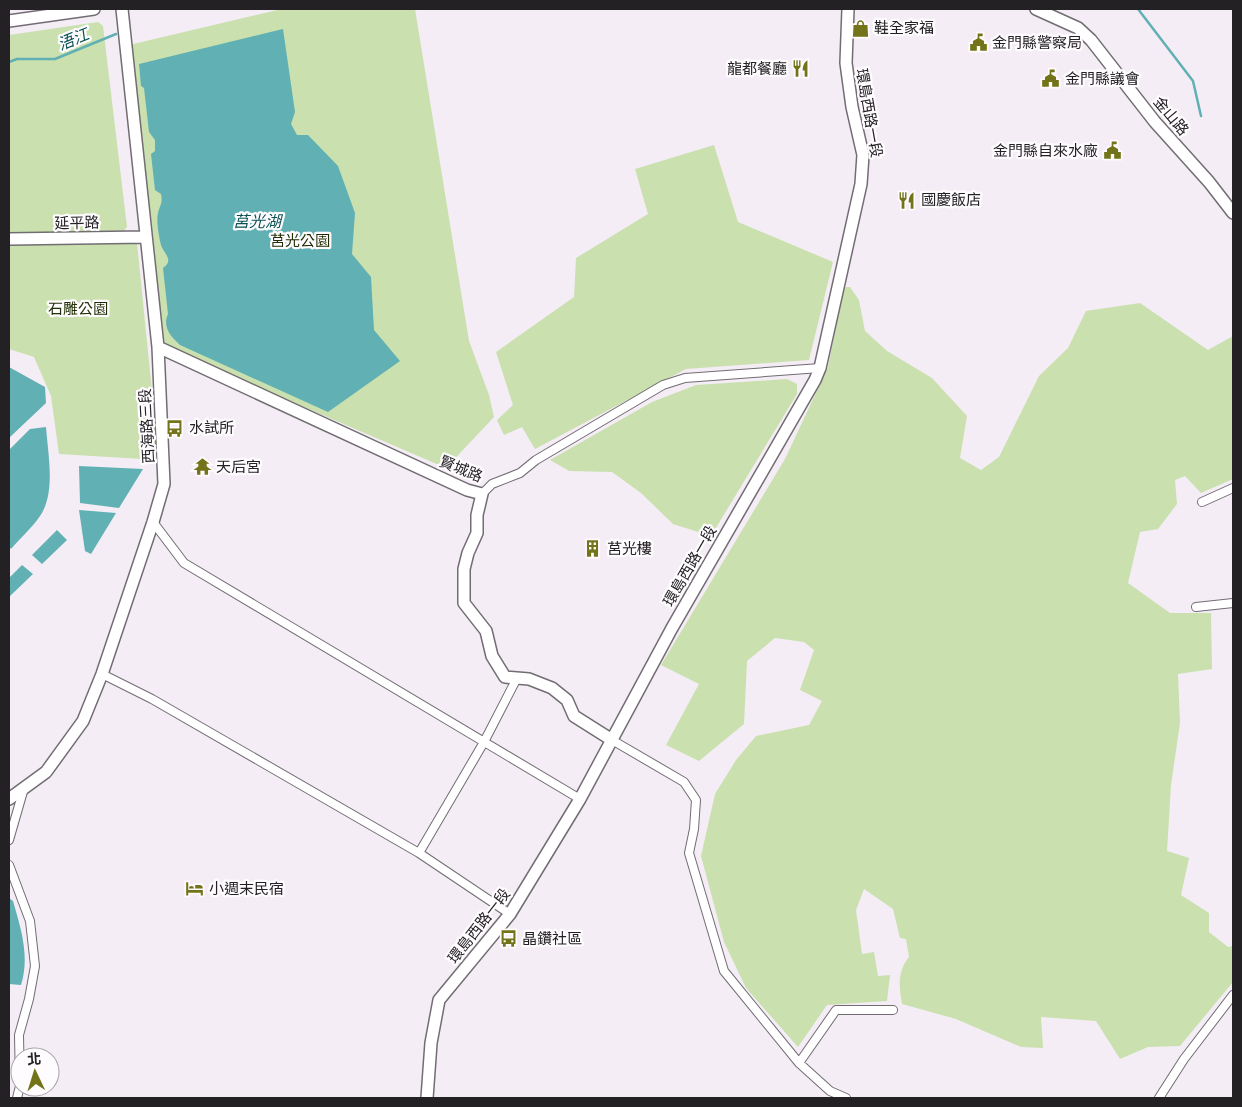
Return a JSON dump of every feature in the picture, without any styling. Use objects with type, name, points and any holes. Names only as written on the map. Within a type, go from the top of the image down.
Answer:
[{"type":"main road","points":[[9,21],[94,9]]},
{"type":"main road","name":"西海路三段","points":[[9,799],[46,772],[67,747],[82,721],[102,674],[164,484],[158,348],[122,9]]},
{"type":"main road","name":"環島西路一段","points":[[427,1098],[431,1043],[439,1000],[510,914],[580,799],[672,628],[820,368],[853,224],[864,162],[852,107],[846,63],[848,9]]},
{"type":"main road","name":"金山路","points":[[1036,9],[1078,28],[1091,40],[1155,122],[1209,182],[1233,213]]},
{"type":"main road","name":"延平路","points":[[9,239],[145,237]]},
{"type":"main road","name":"賢城路","points":[[158,348],[458,486],[482,494],[477,515],[477,533],[468,552],[464,569],[464,603],[486,631],[492,656],[505,677],[529,679],[552,688],[567,700],[574,716],[612,740]]},
{"type":"street","points":[[482,494],[492,484],[520,473],[536,460],[663,385],[685,378],[820,368]]},
{"type":"street","points":[[1202,502],[1233,488]]},
{"type":"street","points":[[153,522],[184,563],[580,799]]},
{"type":"street","points":[[1196,607],[1233,603]]},
{"type":"street","points":[[102,674],[152,699],[419,853],[510,914]]},
{"type":"street","points":[[419,853],[484,742],[517,678]]},
{"type":"street","points":[[612,740],[684,782],[696,800],[694,829],[689,853],[724,971],[799,1063],[830,1091],[846,1098]]},
{"type":"street","points":[[9,840],[24,788]]},
{"type":"street","points":[[9,865],[30,921],[35,956],[29,999],[19,1035],[20,1086],[16,1098]]},
{"type":"street","points":[[1159,1098],[1184,1060],[1233,995]]},
{"type":"street","points":[[799,1063],[836,1010],[893,1010]]},
{"type":"green space","name":"莒光公園","points":[[282,9],[415,9],[469,341],[489,395],[494,417],[446,468],[160,345],[129,45]]},
{"type":"green space","points":[[98,22],[103,26],[127,227],[123,232],[9,233],[9,35]]},
{"type":"green space","points":[[714,145],[738,222],[833,262],[809,360],[686,369],[535,449],[522,427],[504,435],[497,420],[513,405],[496,352],[574,297],[576,258],[648,214],[635,169]]},
{"type":"green space","name":"石雕公園","points":[[137,243],[159,460],[59,454],[51,396],[34,357],[9,349],[9,244]]},
{"type":"green space","points":[[844,287],[850,287],[859,300],[865,331],[887,351],[932,378],[967,416],[960,458],[981,470],[999,457],[1039,376],[1068,348],[1086,311],[1140,303],[1208,350],[1233,336],[1233,479],[1201,493],[1185,476],[1175,480],[1177,504],[1158,529],[1140,532],[1128,583],[1170,613],[1211,613],[1212,669],[1178,674],[1180,723],[1171,785],[1167,851],[1189,858],[1181,895],[1209,913],[1209,932],[1228,947],[1233,946],[1233,982],[1180,1046],[1148,1047],[1120,1059],[1096,1021],[1041,1017],[1043,1048],[1021,1047],[956,1019],[902,1004],[900,979],[902,968],[909,957],[906,939],[900,938],[893,909],[864,889],[856,910],[862,954],[874,952],[878,976],[890,975],[887,1001],[827,1005],[798,1047],[746,988],[724,942],[701,856],[715,794],[736,760],[756,736],[809,725],[822,701],[800,690],[814,650],[804,642],[775,638],[747,661],[744,724],[699,761],[666,745],[699,684],[661,665],[785,459],[828,367]]},
{"type":"green space","points":[[787,379],[797,384],[797,394],[711,536],[673,524],[641,493],[612,472],[569,471],[550,460],[652,402],[696,385]]},
{"type":"water","name":"莒光湖","points":[[283,29],[295,112],[291,124],[297,135],[308,135],[338,166],[355,213],[352,254],[371,277],[374,330],[400,361],[328,412],[180,345],[171,335],[166,323],[168,314],[163,268],[168,259],[161,245],[157,216],[162,197],[155,190],[151,154],[155,151],[155,140],[149,132],[139,64]]},
{"type":"water","points":[[9,367],[45,387],[46,403],[9,438]]},
{"type":"water","points":[[46,427],[50,473],[45,507],[33,525],[11,549],[9,546],[9,450],[30,429]]},
{"type":"water","points":[[79,466],[143,469],[119,508],[80,503]]},
{"type":"water","points":[[79,510],[116,513],[91,554],[85,551]]},
{"type":"water","points":[[57,530],[67,540],[42,564],[32,555]]},
{"type":"water","points":[[22,565],[33,574],[9,597],[9,578]]},
{"type":"water","points":[[9,898],[13,901],[25,953],[24,974],[21,985],[9,984]]},
{"type":"waterway","points":[[1138,9],[1193,81],[1201,116]]},
{"type":"waterway","name":"浯江","points":[[9,62],[17,59],[55,59],[116,34]]},
{"type":"place","name":"鞋全家福","points":[[860,28]]},
{"type":"place","name":"金門縣警察局","points":[[978,43]]},
{"type":"place","name":"龍都餐廳","points":[[801,69]]},
{"type":"place","name":"金門縣議會","points":[[1051,79]]},
{"type":"place","name":"金門縣自來水廠","points":[[1112,151]]},
{"type":"place","name":"國慶飯店","points":[[907,200]]},
{"type":"place","name":"水試所","points":[[175,428]]},
{"type":"place","name":"天后宮","points":[[202,467]]},
{"type":"place","name":"莒光樓","points":[[593,549]]},
{"type":"place","name":"小週末民宿","points":[[195,889]]},
{"type":"place","name":"晶鑽社區","points":[[508,939]]}]
